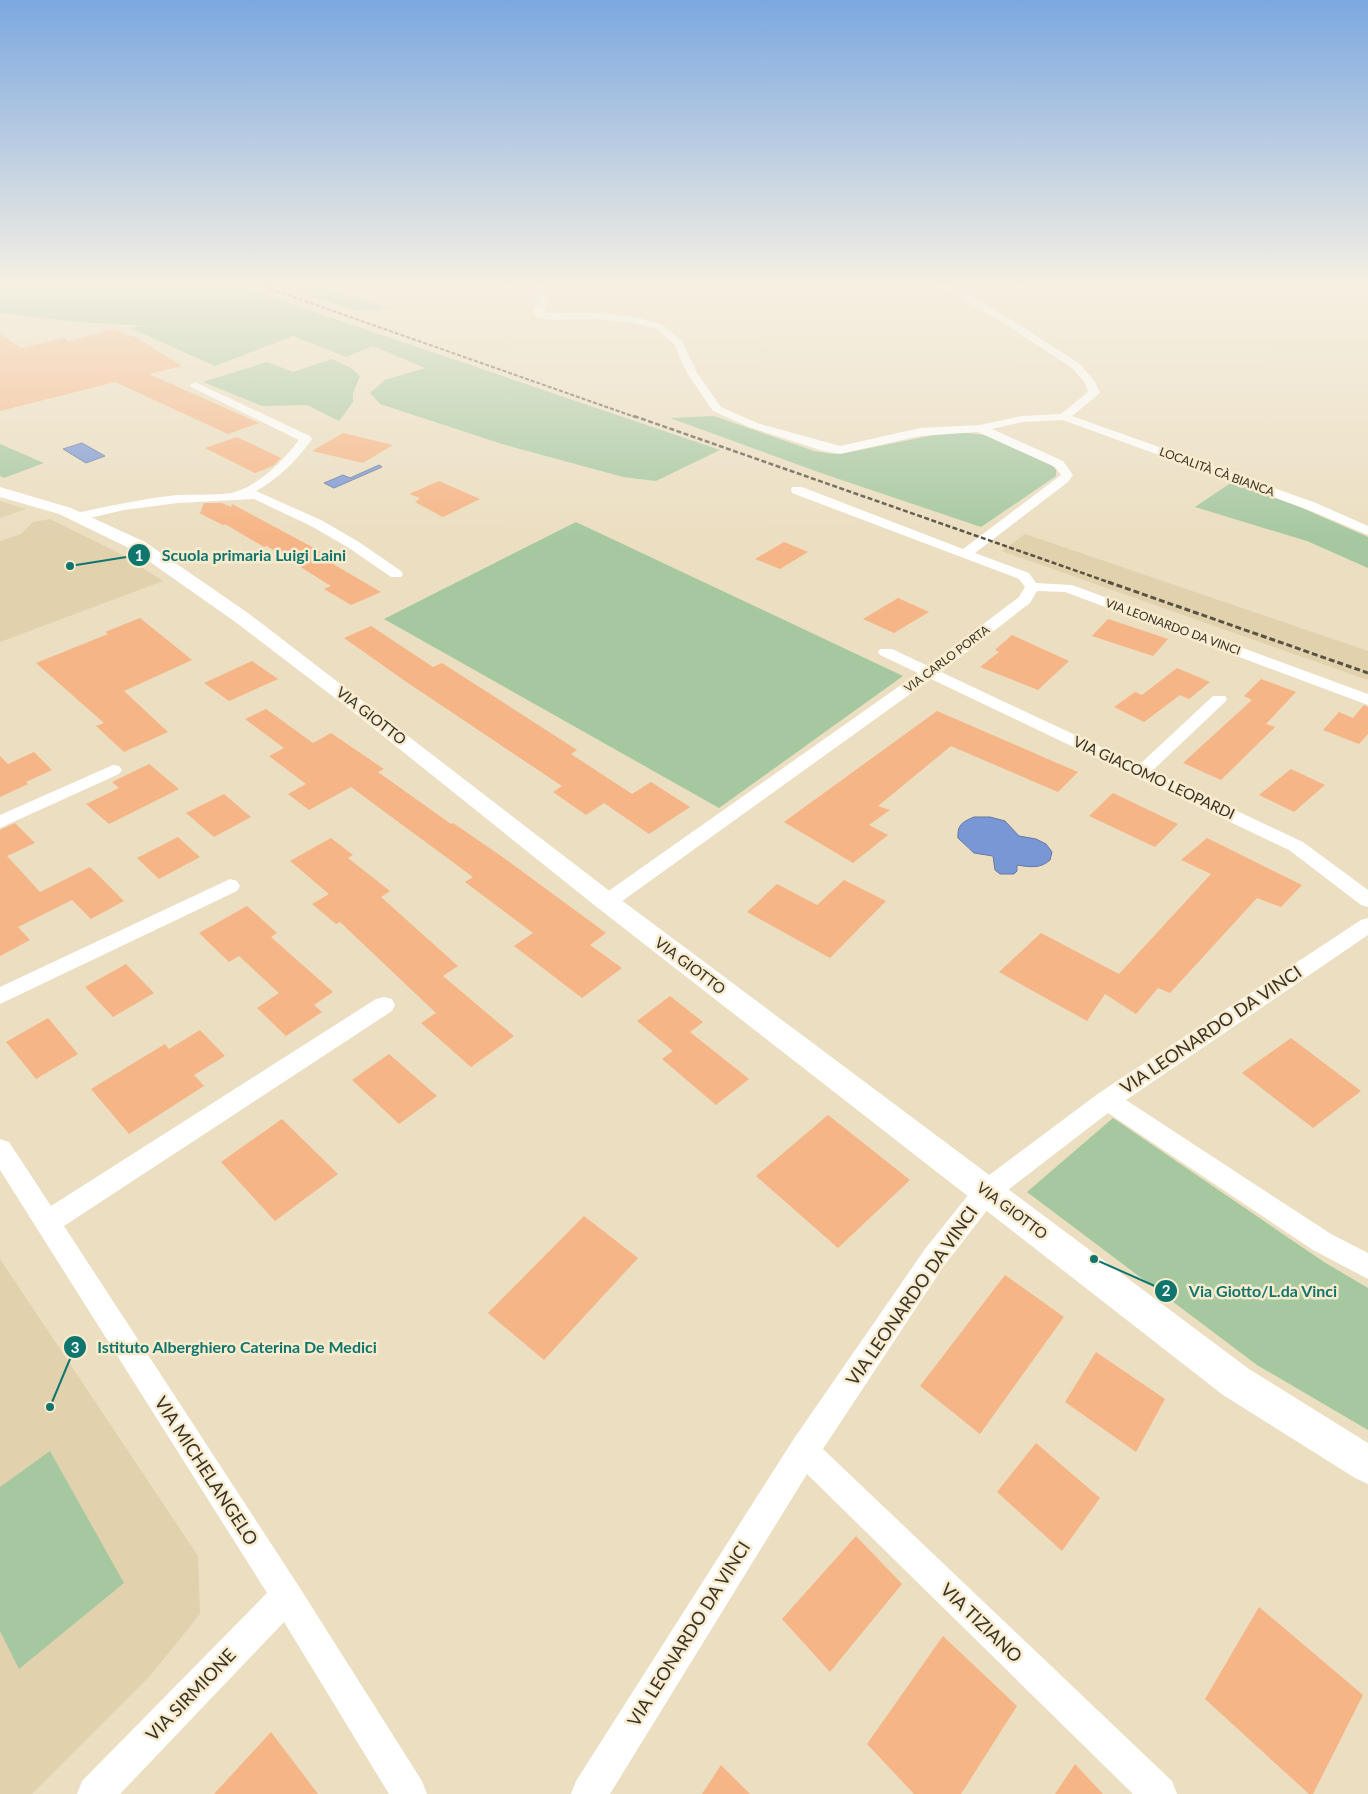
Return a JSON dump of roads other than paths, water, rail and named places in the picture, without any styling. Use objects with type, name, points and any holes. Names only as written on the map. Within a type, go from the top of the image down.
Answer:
[{"type":"street","points":[[690,369],[717,409],[753,425],[824,447],[840,450],[920,432],[980,428],[1022,419],[1064,417],[1094,393],[1090,382],[1078,369]]},
{"type":"street","points":[[195,385],[306,439],[294,455],[270,478],[260,486],[240,494]]},
{"type":"street","name":"LOCALITÀ CÀ BIANCA","points":[[1064,417],[1294,500],[1368,531]]},
{"type":"street","points":[[965,554],[1067,475],[1059,464],[980,428]]},
{"type":"street","points":[[797,490],[1024,576],[1032,587]]},
{"type":"street","name":"VIA GIOTTO","points":[[0,492],[65,511],[139,546],[241,617],[360,707],[607,902],[1236,1382],[1368,1465]]},
{"type":"street","points":[[76,517],[124,506],[178,499],[240,494],[256,495],[316,523],[354,545],[396,574]]},
{"type":"street","name":"VIA CARLO PORTA","points":[[607,902],[928,674],[1025,600],[1032,587]]},
{"type":"street","name":"VIA LEONARDO DA VINCI","points":[[1032,587],[1067,588],[1368,700]]},
{"type":"street","name":"VIA GIACOMO LEOPARDI","points":[[886,652],[928,674],[1142,771],[1296,846],[1368,900]]},
{"type":"street","points":[[1142,771],[1220,699]]},
{"type":"street","points":[[0,822],[113,770]]},
{"type":"street","points":[[0,996],[230,886]]},
{"type":"street","name":"VIA LEONARDO DA VINCI","points":[[589,1794],[804,1451],[934,1258],[986,1192],[1107,1100],[1368,925]]},
{"type":"street","points":[[46,1223],[384,1004]]},
{"type":"street","points":[[1107,1100],[1322,1242],[1368,1268]]},
{"type":"street","name":"VIA MICHELANGELO","points":[[0,1149],[287,1596],[410,1794]]},
{"type":"street","name":"VIA TIZIANO","points":[[804,1451],[1158,1794]]},
{"type":"street","name":"VIA SIRMIONE","points":[[95,1794],[287,1596]]},
{"type":"water","points":[[82,443],[105,456],[86,463],[63,449]]},
{"type":"water","points":[[379,465],[382,467],[334,488],[324,483],[343,475],[350,478]]},
{"type":"water","points":[[974,817],[990,817],[1005,821],[1019,836],[1036,839],[1046,844],[1052,852],[1050,860],[1039,866],[1017,865],[1017,871],[1014,874],[1000,874],[995,870],[993,856],[974,853],[958,838],[959,827]]},
{"type":"railway","points":[[498,369],[638,418]]},
{"type":"railway","points":[[634,416],[1111,583]]},
{"type":"railway","points":[[1108,582],[1368,673]]},
{"type":"place","name":"Scuola primaria Luigi Laini","points":[[70,566]]},
{"type":"place","name":"Via Giotto/L.da Vinci","points":[[1094,1259]]},
{"type":"place","name":"Istituto Alberghiero Caterina De Medici","points":[[50,1407]]}]
